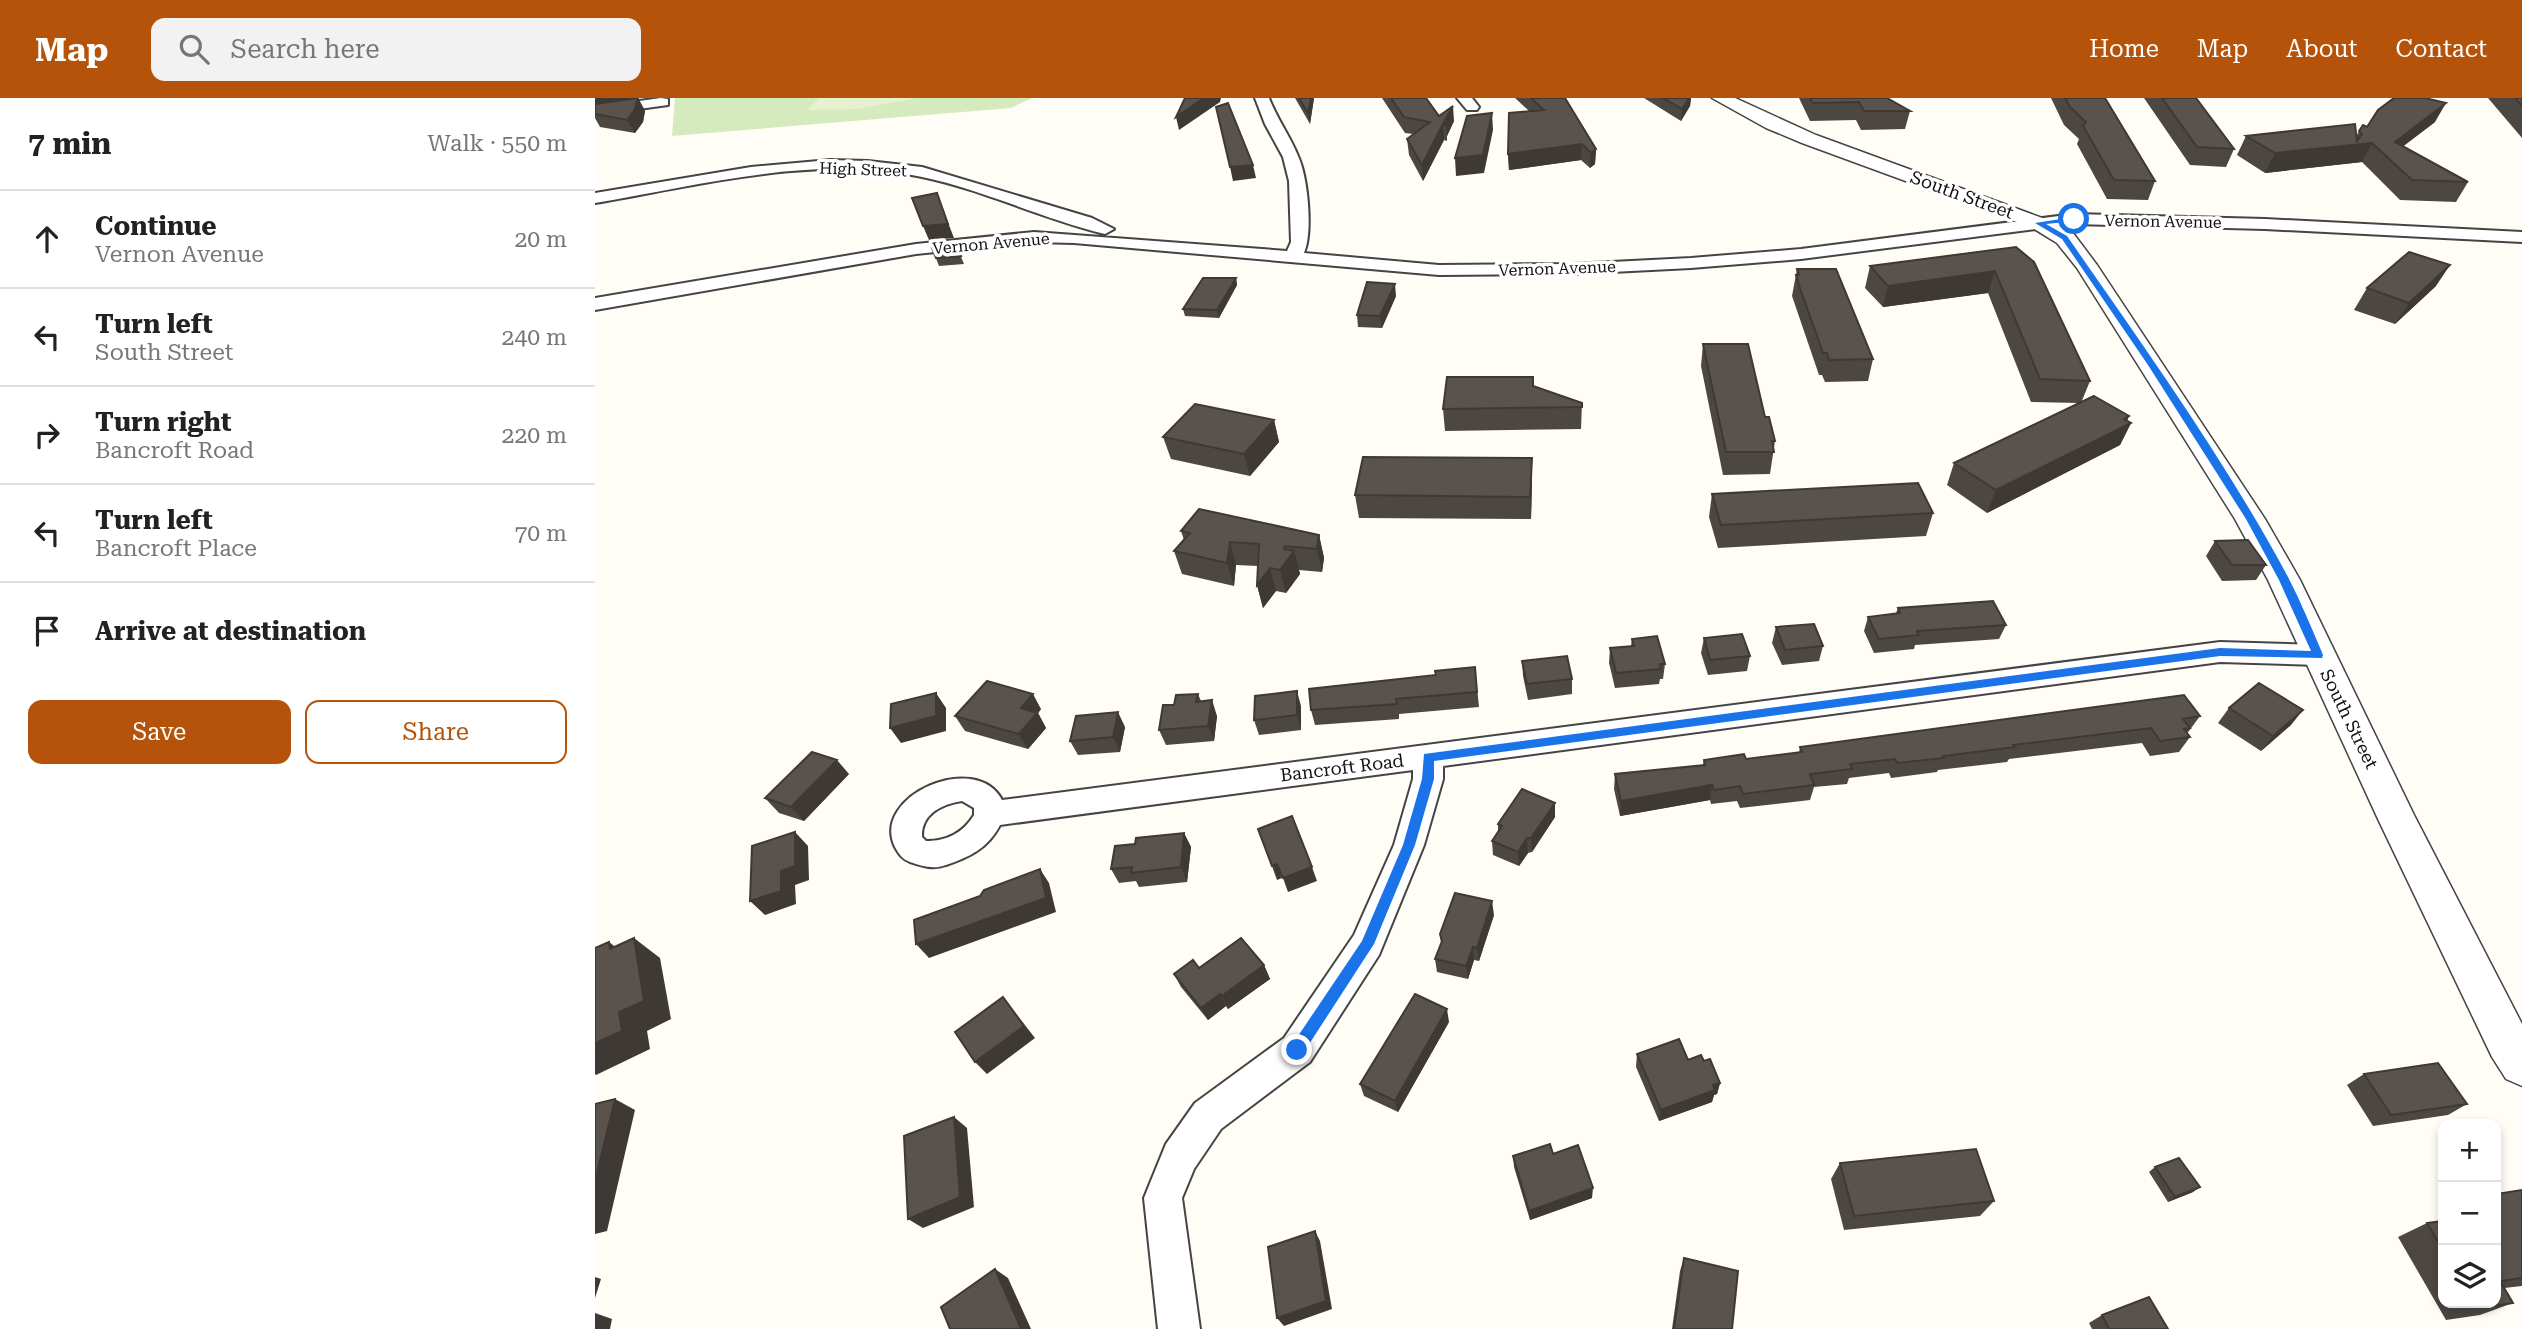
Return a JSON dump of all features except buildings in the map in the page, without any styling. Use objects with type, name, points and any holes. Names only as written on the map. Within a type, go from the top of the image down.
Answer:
[{"type":"street","points":[[1262,98],[1272,124],[1291,157],[1297,181],[1300,242],[1294,257]]},
{"type":"street","name":"South Street","points":[[1721,98],[1797,134],[2038,223],[2065,238],[2153,365],[2250,519],[2284,580],[2434,893],[2522,1064]]},
{"type":"street","points":[[595,111],[663,102]]},
{"type":"street","name":"High Street","points":[[595,198],[762,172],[849,165],[886,166],[943,178],[1048,213],[1100,227],[1113,233],[1119,242]]},
{"type":"street","name":"Vernon Avenue","points":[[595,304],[839,261],[1034,237],[1439,270],[1573,269],[1801,254],[2074,219],[2143,219],[2522,237]]},
{"type":"street","name":"Bancroft Road","points":[[990,814],[2220,652],[2318,655]]},
{"type":"street","points":[[1179,1329],[1163,1198],[1179,1157],[1208,1116],[1297,1050],[1367,944],[1409,845],[1428,779],[1428,757]]},
{"type":"green space","points":[[675,98],[1032,98],[1011,108],[672,136]]},
{"type":"green space","points":[[819,98],[916,98],[858,109],[807,110]]},
{"type":"route","points":[[1297,1050],[1367,944],[1409,845],[1428,779],[1428,757],[2220,652],[2318,655],[2284,580],[2250,519],[2153,365],[2065,238],[2038,223],[2074,219]]}]
